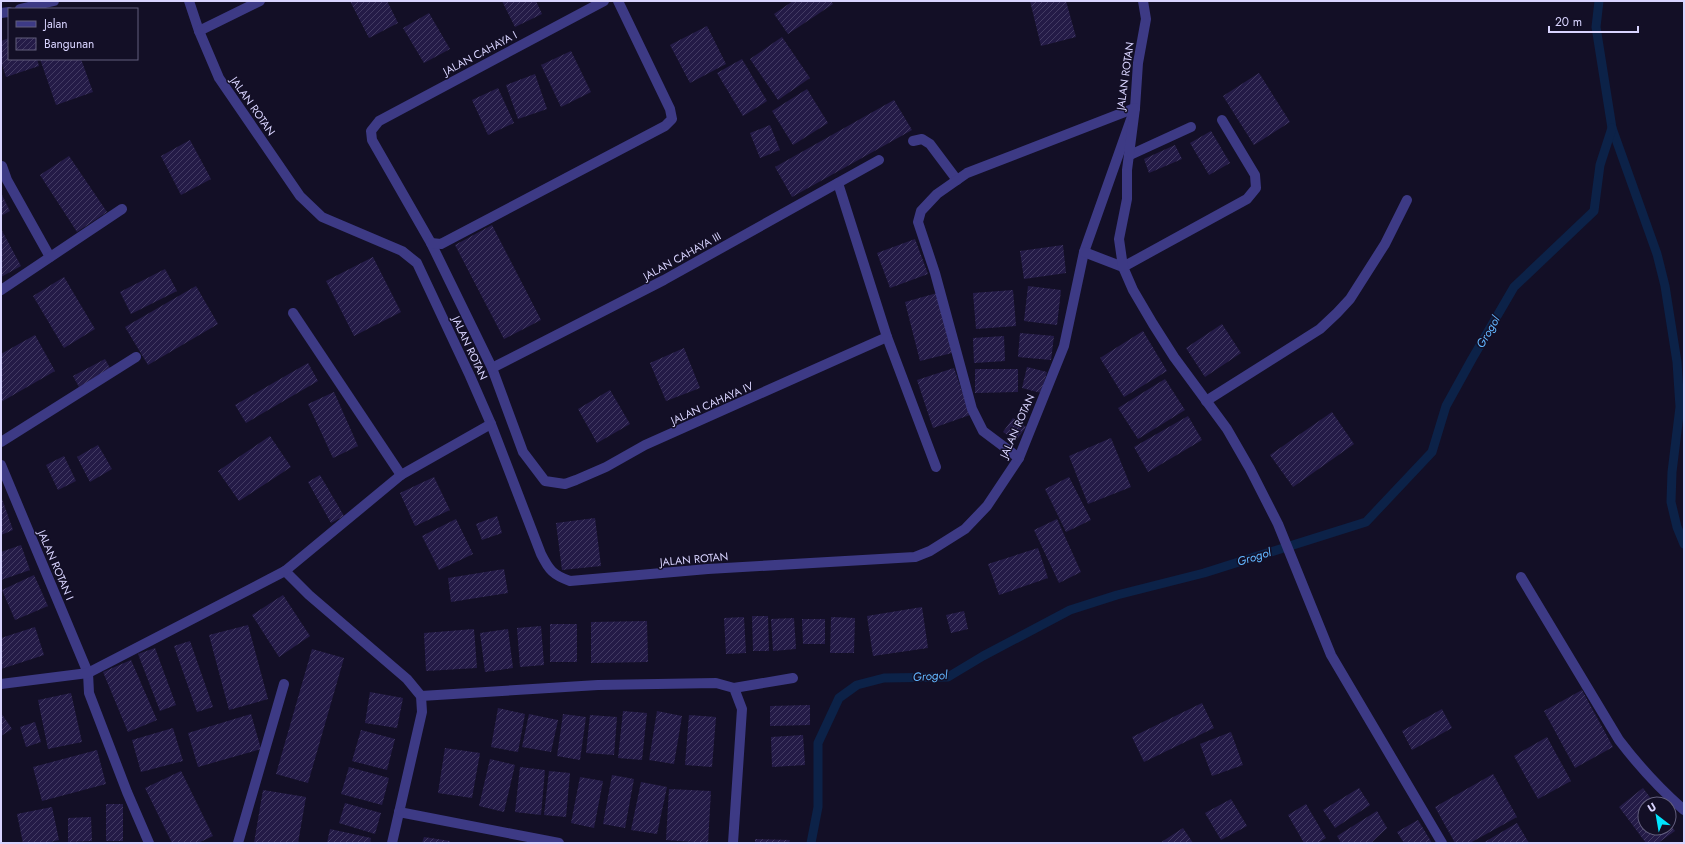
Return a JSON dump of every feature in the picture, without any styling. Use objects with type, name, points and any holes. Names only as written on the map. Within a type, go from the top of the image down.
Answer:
[{"type":"street","points":[[24,8],[54,1]]},
{"type":"street","name":"JALAN ROTAN","points":[[189,1],[199,31],[219,78],[300,196],[322,217],[402,251],[417,263],[491,424],[541,554],[548,567],[557,576],[570,581],[708,569],[915,557],[930,552],[965,529],[987,506],[1019,458],[1064,346],[1084,252],[1135,108],[1138,63],[1146,20],[1143,1]]},
{"type":"street","points":[[199,31],[260,1]]},
{"type":"street","name":"JALAN CAHAYA I","points":[[431,243],[372,140],[371,131],[379,121],[604,1]]},
{"type":"street","points":[[431,243],[441,244],[665,126],[672,120],[670,109],[618,1]]},
{"type":"street","points":[[1019,458],[983,431],[972,409],[935,273],[918,222],[921,211],[926,204],[967,173],[1135,108],[1127,170],[1127,199],[1120,239],[1123,267],[1133,290],[1152,324],[1227,429],[1278,524],[1331,655],[1442,843]]},
{"type":"street","points":[[1084,252],[1123,267],[1247,199],[1256,188],[1255,175],[1222,120]]},
{"type":"street","points":[[1130,155],[1191,127]]},
{"type":"street","points":[[913,141],[922,139],[930,144],[957,180]]},
{"type":"street","name":"JALAN CAHAYA III","points":[[492,368],[664,280],[880,160]]},
{"type":"street","points":[[2,166],[6,180],[50,257]]},
{"type":"street","points":[[838,183],[887,337],[936,467]]},
{"type":"street","points":[[1206,401],[1320,329],[1338,313],[1350,299],[1385,244],[1407,200]]},
{"type":"street","points":[[1,290],[122,209]]},
{"type":"street","points":[[431,243],[492,368]]},
{"type":"street","points":[[293,313],[401,475]]},
{"type":"street","name":"JALAN CAHAYA IV","points":[[492,368],[522,452],[545,481],[565,484],[606,467],[645,446],[887,337]]},
{"type":"street","points":[[1,442],[136,357]]},
{"type":"street","points":[[1,684],[88,673],[285,571],[401,475],[491,424]]},
{"type":"street","name":"JALAN ROTAN I","points":[[1,465],[88,673],[89,693],[127,792],[149,843]]},
{"type":"street","points":[[285,571],[309,595],[406,679],[421,696],[422,712],[392,843]]},
{"type":"street","points":[[1521,577],[1619,740],[1668,796],[1684,810]]},
{"type":"street","points":[[421,696],[598,685],[716,683],[734,688],[792,678]]},
{"type":"street","points":[[238,843],[284,684]]},
{"type":"street","points":[[733,843],[742,708],[734,688]]},
{"type":"street","points":[[399,812],[559,843]]},
{"type":"building","points":[[350,1],[387,1],[398,23],[369,38]]},
{"type":"building","points":[[502,1],[536,1],[542,14],[515,27]]},
{"type":"building","points":[[793,1],[831,1],[833,4],[788,34],[774,14]]},
{"type":"building","points":[[1030,1],[1066,1],[1076,37],[1041,46]]},
{"type":"building","points":[[429,13],[450,49],[424,63],[403,28]]},
{"type":"building","points":[[707,26],[726,64],[690,83],[670,45]]},
{"type":"building","points":[[782,37],[810,78],[778,100],[750,59]]},
{"type":"building","points":[[8,38],[8,60],[37,60],[39,66],[6,77],[1,61],[1,41]]},
{"type":"building","points":[[571,51],[591,92],[561,107],[541,65]]},
{"type":"building","points":[[742,59],[767,101],[743,116],[717,73]]},
{"type":"building","points":[[40,60],[81,60],[93,92],[56,105]]},
{"type":"building","points":[[1259,73],[1290,122],[1254,145],[1223,96]]},
{"type":"building","points":[[535,74],[547,109],[518,119],[506,85]]},
{"type":"building","points":[[498,88],[514,123],[488,135],[472,100]]},
{"type":"building","points":[[807,89],[828,123],[793,145],[772,111]]},
{"type":"building","points":[[894,100],[912,130],[792,197],[775,167]]},
{"type":"building","points":[[770,125],[780,150],[760,158],[750,133]]},
{"type":"building","points":[[1211,131],[1230,163],[1209,175],[1190,143]]},
{"type":"building","points":[[190,140],[211,179],[181,195],[161,156]]},
{"type":"building","points":[[1175,145],[1182,159],[1149,173],[1144,159]]},
{"type":"building","points":[[69,156],[107,212],[77,232],[40,175]]},
{"type":"building","points":[[1,193],[10,211],[1,216]]},
{"type":"building","points":[[492,225],[541,320],[504,339],[455,245]]},
{"type":"building","points":[[1,229],[21,266],[1,277]]},
{"type":"building","points":[[915,239],[928,274],[890,288],[877,253]]},
{"type":"building","points":[[1063,245],[1066,273],[1024,279],[1020,251]]},
{"type":"building","points":[[373,257],[401,312],[354,336],[326,281]]},
{"type":"building","points":[[165,269],[177,291],[131,314],[120,292]]},
{"type":"building","points":[[64,277],[95,329],[64,348],[33,296]]},
{"type":"building","points":[[196,286],[218,324],[148,365],[125,327]]},
{"type":"building","points":[[1028,286],[1061,290],[1057,325],[1024,321]]},
{"type":"building","points":[[1013,290],[1016,326],[976,329],[973,293]]},
{"type":"building","points":[[937,293],[952,353],[920,361],[905,302]]},
{"type":"building","points":[[1222,324],[1241,353],[1205,377],[1186,348]]},
{"type":"building","points":[[1143,331],[1167,371],[1124,397],[1100,358]]},
{"type":"building","points":[[1020,333],[1054,336],[1051,360],[1018,357]]},
{"type":"building","points":[[35,335],[55,371],[1,402],[1,354]]},
{"type":"building","points":[[1004,336],[1005,361],[974,363],[973,338]]},
{"type":"building","points":[[684,348],[700,388],[666,401],[650,363]]},
{"type":"building","points":[[105,359],[111,370],[79,387],[73,376]]},
{"type":"building","points":[[308,363],[318,381],[246,423],[235,405]]},
{"type":"building","points":[[1027,367],[1047,372],[1041,393],[1022,388]]},
{"type":"building","points":[[954,368],[970,415],[933,428],[917,380]]},
{"type":"building","points":[[975,369],[1018,369],[1018,392],[975,393]]},
{"type":"building","points":[[1165,379],[1185,410],[1138,439],[1118,408]]},
{"type":"building","points":[[610,390],[630,424],[597,443],[578,409]]},
{"type":"building","points":[[334,392],[358,446],[333,458],[308,404]]},
{"type":"building","points":[[1332,412],[1354,444],[1293,487],[1270,455]]},
{"type":"building","points":[[1188,416],[1202,440],[1148,472],[1134,447]]},
{"type":"building","points":[[1013,418],[1026,427],[1016,441],[1003,432]]},
{"type":"building","points":[[270,436],[291,467],[239,501],[218,471]]},
{"type":"building","points":[[1111,438],[1131,487],[1088,504],[1069,456]]},
{"type":"building","points":[[98,445],[112,469],[90,482],[77,457]]},
{"type":"building","points":[[64,456],[76,481],[58,490],[46,465]]},
{"type":"building","points":[[320,475],[344,516],[331,523],[308,482]]},
{"type":"building","points":[[434,477],[450,510],[415,526],[400,493]]},
{"type":"building","points":[[1069,477],[1091,520],[1066,532],[1045,489]]},
{"type":"building","points":[[1,496],[13,530],[1,535]]},
{"type":"building","points":[[497,516],[502,533],[482,540],[476,524]]},
{"type":"building","points":[[595,518],[601,566],[562,570],[556,523]]},
{"type":"building","points":[[456,519],[473,554],[439,570],[422,536]]},
{"type":"building","points":[[1057,519],[1081,572],[1059,583],[1034,530]]},
{"type":"building","points":[[21,545],[30,570],[1,580],[1,552]]},
{"type":"building","points":[[1038,548],[1048,578],[999,595],[988,564]]},
{"type":"building","points":[[504,569],[508,593],[451,602],[448,578]]},
{"type":"building","points":[[34,575],[48,606],[15,620],[2,590]]},
{"type":"building","points":[[283,595],[310,636],[279,657],[252,615]]},
{"type":"building","points":[[922,607],[928,648],[873,656],[867,616]]},
{"type":"building","points":[[964,611],[968,629],[951,633],[946,615]]},
{"type":"building","points":[[752,616],[768,616],[769,651],[753,651]]},
{"type":"building","points":[[744,617],[746,653],[726,654],[724,618]]},
{"type":"building","points":[[831,617],[855,618],[854,653],[830,653]]},
{"type":"building","points":[[794,618],[796,649],[773,651],[771,619]]},
{"type":"building","points":[[802,619],[825,619],[825,644],[803,644]]},
{"type":"building","points":[[647,621],[648,662],[591,663],[591,622]]},
{"type":"building","points":[[550,624],[577,624],[577,662],[550,662]]},
{"type":"building","points":[[248,625],[268,699],[229,710],[209,635]]},
{"type":"building","points":[[541,626],[544,665],[520,667],[517,628]]},
{"type":"building","points":[[35,627],[44,655],[1,669],[1,638]]},
{"type":"building","points":[[474,629],[477,668],[426,671],[424,633]]},
{"type":"building","points":[[508,629],[513,668],[485,672],[480,633]]},
{"type":"building","points":[[190,641],[213,707],[197,712],[174,646]]},
{"type":"building","points":[[155,648],[176,705],[160,711],[138,654]]},
{"type":"building","points":[[312,649],[344,658],[308,783],[276,774]]},
{"type":"building","points":[[131,660],[157,720],[128,732],[103,672]]},
{"type":"building","points":[[1582,690],[1613,747],[1575,768],[1544,711]]},
{"type":"building","points":[[370,692],[403,698],[397,728],[365,723]]},
{"type":"building","points":[[71,693],[82,742],[48,749],[38,700]]},
{"type":"building","points":[[1202,703],[1214,728],[1144,762],[1132,737]]},
{"type":"building","points":[[810,705],[810,725],[770,726],[770,706]]},
{"type":"building","points":[[498,708],[525,714],[518,752],[491,747]]},
{"type":"building","points":[[1442,709],[1452,728],[1412,750],[1402,731]]},
{"type":"building","points":[[623,711],[647,713],[642,760],[618,758]]},
{"type":"building","points":[[657,711],[682,716],[674,764],[649,760]]},
{"type":"building","points":[[1,713],[12,729],[1,736]]},
{"type":"building","points":[[251,714],[261,749],[198,767],[188,733]]},
{"type":"building","points":[[529,714],[558,720],[551,752],[522,747]]},
{"type":"building","points":[[563,714],[586,717],[580,760],[557,756]]},
{"type":"building","points":[[590,715],[617,717],[614,755],[586,753]]},
{"type":"building","points":[[689,715],[716,717],[712,767],[685,765]]},
{"type":"building","points":[[35,722],[41,742],[26,747],[20,727]]},
{"type":"building","points":[[173,728],[183,761],[141,772],[132,740]]},
{"type":"building","points":[[361,730],[395,739],[387,770],[352,761]]},
{"type":"building","points":[[1231,732],[1243,765],[1212,776],[1200,744]]},
{"type":"building","points":[[803,735],[805,765],[772,767],[771,737]]},
{"type":"building","points":[[1547,737],[1571,781],[1538,799],[1514,756]]},
{"type":"building","points":[[445,748],[480,753],[472,798],[438,793]]},
{"type":"building","points":[[97,750],[106,784],[42,801],[33,767]]},
{"type":"building","points":[[490,759],[515,765],[504,812],[479,806]]},
{"type":"building","points":[[349,767],[389,778],[382,805],[341,794]]},
{"type":"building","points":[[520,767],[545,770],[541,815],[515,812]]},
{"type":"building","points":[[181,771],[213,836],[198,843],[172,843],[145,788]]},
{"type":"building","points":[[549,771],[570,773],[566,817],[544,815]]},
{"type":"building","points":[[1493,774],[1517,817],[1470,843],[1455,843],[1435,807]]},
{"type":"building","points":[[612,775],[634,779],[625,828],[603,824]]},
{"type":"building","points":[[580,777],[603,781],[594,828],[571,823]]},
{"type":"building","points":[[641,782],[667,787],[657,834],[631,830]]},
{"type":"building","points":[[1359,788],[1370,805],[1335,828],[1323,810]]},
{"type":"building","points":[[1643,788],[1649,796],[1637,796],[1637,831],[1619,807]]},
{"type":"building","points":[[669,789],[711,791],[708,843],[666,840]]},
{"type":"building","points":[[263,790],[306,797],[298,843],[254,843]]},
{"type":"building","points":[[1231,799],[1247,826],[1221,840],[1205,813]]},
{"type":"building","points":[[345,803],[381,813],[375,834],[339,823]]},
{"type":"building","points":[[106,804],[123,804],[123,841],[106,841]]},
{"type":"building","points":[[1306,804],[1326,838],[1318,843],[1304,843],[1288,815]]},
{"type":"building","points":[[52,807],[59,840],[46,843],[23,843],[17,814]]},
{"type":"building","points":[[1377,811],[1387,828],[1371,843],[1341,843],[1337,836]]},
{"type":"building","points":[[91,817],[92,841],[68,842],[68,818]]},
{"type":"building","points":[[1418,820],[1432,843],[1404,843],[1397,832]]},
{"type":"building","points":[[1517,823],[1529,843],[1483,843]]},
{"type":"building","points":[[1183,828],[1193,843],[1160,843]]},
{"type":"building","points":[[330,829],[371,838],[370,843],[327,843]]},
{"type":"building","points":[[1641,836],[1668,836],[1658,843],[1646,843]]},
{"type":"building","points":[[424,837],[450,841],[450,843],[422,843]]},
{"type":"building","points":[[755,839],[790,840],[789,843],[755,843]]},
{"type":"waterway","name":"Grogol","points":[[1599,1],[1596,27],[1612,128],[1657,254],[1665,286],[1677,362],[1680,407],[1672,472],[1671,502],[1677,527],[1684,544]]},
{"type":"waterway","name":"Grogol","points":[[811,843],[818,807],[818,743],[839,698],[857,685],[884,678],[948,677],[983,656],[1070,610],[1117,595],[1204,573],[1366,522],[1432,452],[1446,406],[1514,287],[1594,211],[1600,165],[1612,128]]}]
